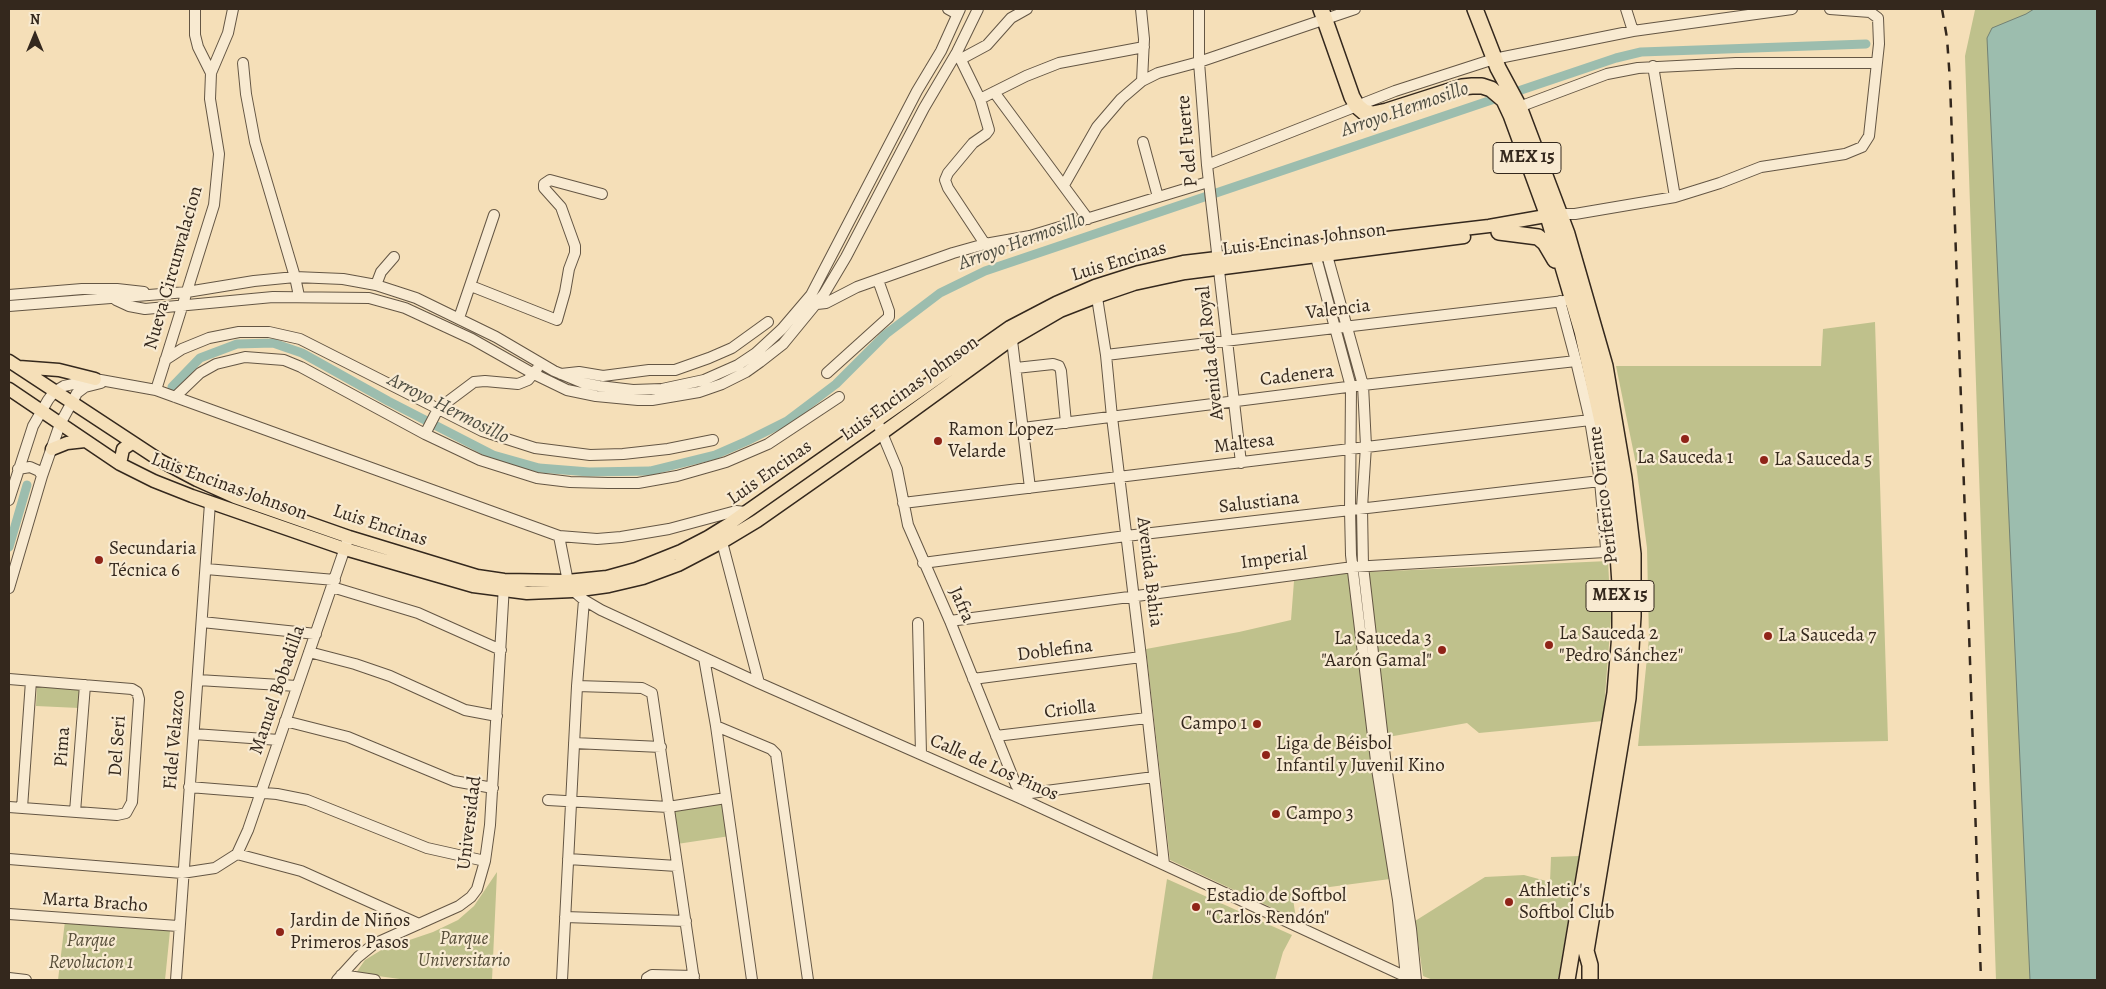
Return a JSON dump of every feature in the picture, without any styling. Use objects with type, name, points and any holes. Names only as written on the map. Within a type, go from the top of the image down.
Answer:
[{"type":"highway","name":"MEX 15","points":[[1475,9],[1504,92]]},
{"type":"highway","points":[[1322,14],[1357,106],[1364,112],[1379,113],[1462,87],[1482,86],[1504,92]]},
{"type":"highway","name":"Periferico Oriente","points":[[1504,92],[1518,107],[1559,218],[1592,318],[1607,374],[1624,478],[1633,554],[1633,616],[1628,698],[1586,951],[1590,980]]},
{"type":"highway","name":"Periferico Oriente","points":[[1504,92],[1511,115],[1559,218],[1568,298],[1593,373],[1613,480],[1619,575],[1620,634],[1615,693],[1566,980]]},
{"type":"highway","points":[[1499,232],[1538,237],[1545,243],[1568,298]]},
{"type":"highway","points":[[1580,980],[1583,957],[1586,951]]},
{"type":"main road","name":"Luis Encinas Johnson","points":[[9,389],[120,464],[172,489],[210,503],[347,543],[458,582],[504,586],[546,593],[570,586],[609,586],[643,578],[678,564],[722,542],[757,521],[880,427],[1011,333],[1060,311],[1096,291],[1218,264],[1499,232],[1559,218]]},
{"type":"main road","points":[[1320,251],[1497,224],[1559,218]]},
{"type":"main road","points":[[14,364],[59,370],[95,379]]},
{"type":"main road","name":"Luis Encinas","points":[[14,364],[54,392],[178,471],[221,491],[347,543]]},
{"type":"main road","name":"Luis Encinas","points":[[570,586],[644,566],[681,551],[708,537],[880,427]]},
{"type":"main road","points":[[52,449],[66,443],[85,441]]},
{"type":"main road","points":[[120,464],[120,458],[124,449],[137,446],[143,455],[140,464],[132,470]]},
{"type":"street","points":[[195,9],[195,35],[198,47],[211,73]]},
{"type":"street","name":"Nueva Circunvalacion","points":[[156,390],[214,204],[219,154],[210,99],[211,73],[228,33],[233,9]]},
{"type":"street","points":[[115,299],[138,308],[182,307],[257,297],[352,296],[386,302],[405,308],[472,339],[534,374],[567,390],[617,399],[652,400],[699,392],[722,384],[746,372],[760,362],[783,344],[817,304],[830,286],[846,257],[924,108],[959,56],[978,9]]},
{"type":"street","points":[[959,56],[987,45],[1011,18],[1028,9]]},
{"type":"street","points":[[1142,9],[1144,47],[1142,81]]},
{"type":"street","name":"P del Fuerte","points":[[1199,9],[1198,62],[1208,182],[1218,264]]},
{"type":"street","points":[[1064,185],[1097,126],[1121,99],[1142,81],[1158,73],[1198,62],[1322,14],[1355,9]]},
{"type":"street","points":[[1626,9],[1633,31]]},
{"type":"street","points":[[1207,165],[1395,91],[1494,59],[1633,31],[1792,9]]},
{"type":"street","points":[[1559,218],[1675,197],[1720,183],[1761,167],[1845,154],[1862,147],[1869,136],[1879,44],[1878,22],[1876,15],[1870,12],[1830,9]]},
{"type":"street","points":[[9,306],[187,292],[254,281],[295,277],[343,279],[376,285],[416,298],[459,318],[560,374],[599,386],[633,390],[662,388],[713,377],[756,354],[782,329],[811,295],[917,91],[941,51],[955,10]]},
{"type":"street","points":[[980,99],[1026,76],[1059,63],[1144,47]]},
{"type":"street","points":[[959,56],[980,99],[989,130],[973,143],[948,172],[945,180],[948,188],[985,244]]},
{"type":"street","points":[[244,63],[246,94],[255,142],[299,296]]},
{"type":"street","points":[[1518,107],[1607,74],[1653,66],[1736,63],[1876,63]]},
{"type":"street","points":[[1653,66],[1675,197]]},
{"type":"street","points":[[994,92],[1088,219]]},
{"type":"street","points":[[1143,142],[1158,197]]},
{"type":"street","points":[[883,155],[896,161]]},
{"type":"street","points":[[471,286],[557,320],[564,300],[575,246],[560,207],[544,188],[544,184],[550,180],[602,194]]},
{"type":"street","points":[[817,304],[826,303],[857,287],[953,253],[985,244],[1030,236],[1208,182]]},
{"type":"street","points":[[459,318],[494,215]]},
{"type":"street","points":[[1320,251],[1341,327],[1363,385],[1366,446],[1358,566]]},
{"type":"street","points":[[376,285],[381,272],[394,257]]},
{"type":"street","name":"Avenida del Royal","points":[[1218,264],[1241,463]]},
{"type":"street","points":[[827,373],[889,317],[889,311],[878,280]]},
{"type":"street","points":[[9,294],[107,289],[139,291],[152,295]]},
{"type":"street","name":"Avenida Bahia","points":[[1096,291],[1106,355],[1164,864]]},
{"type":"street","points":[[1568,298],[1576,361],[1590,420],[1600,481]]},
{"type":"street","name":"Valencia","points":[[1106,355],[1568,298]]},
{"type":"street","points":[[560,374],[579,372],[603,376],[649,370],[675,370],[732,348],[768,322]]},
{"type":"street","points":[[1341,327],[1351,387],[1350,510],[1400,918],[1412,979]]},
{"type":"street","points":[[165,360],[197,342],[218,336],[257,331],[278,333],[300,340],[482,431],[515,443],[590,455],[668,450],[714,440]]},
{"type":"street","points":[[1011,333],[1030,488]]},
{"type":"street","points":[[175,397],[200,373],[216,364],[245,357],[284,360],[480,460],[537,478],[570,482],[638,483],[677,476],[710,467],[768,444],[839,397]]},
{"type":"street","name":"Cadenera","points":[[1023,428],[1363,385],[1576,361]]},
{"type":"street","points":[[426,434],[438,410],[474,382],[485,380],[518,384],[528,380],[541,364]]},
{"type":"street","points":[[1016,368],[1053,364],[1058,366],[1061,371],[1066,422]]},
{"type":"street","points":[[9,500],[18,469],[41,411],[54,392],[76,382],[95,379],[156,390],[559,536],[597,539],[621,537],[669,529],[736,511],[746,512]]},
{"type":"street","points":[[9,588],[42,476],[60,424],[71,403],[81,390],[94,384],[109,382]]},
{"type":"street","name":"Maltesa","points":[[903,503],[1590,420]]},
{"type":"street","name":"Jafra","points":[[880,427],[897,469],[908,524],[1022,797]]},
{"type":"street","points":[[18,469],[30,467],[39,471],[42,476]]},
{"type":"street","name":"Salustiana","points":[[923,563],[1126,536],[1600,481]]},
{"type":"street","name":"Imperial","points":[[950,621],[1358,566],[1605,552],[1600,481]]},
{"type":"street","name":"Fidel Velazco","points":[[176,980],[178,926],[210,503]]},
{"type":"street","points":[[559,536],[570,586]]},
{"type":"street","points":[[722,542],[759,683]]},
{"type":"street","name":"Manuel Bobadilla","points":[[237,854],[248,830],[347,543]]},
{"type":"street","points":[[206,570],[333,583],[418,613],[501,650]]},
{"type":"street","name":"Universidad","points":[[339,978],[358,956],[374,944],[450,911],[471,897],[477,889],[485,860],[493,788],[504,586]]},
{"type":"street","name":"Calle de Los Pinos","points":[[570,586],[584,600],[704,658],[1022,797],[1412,979]]},
{"type":"street","points":[[562,980],[577,686],[584,600]]},
{"type":"street","points":[[202,622],[316,634]]},
{"type":"street","points":[[918,623],[921,754]]},
{"type":"street","points":[[309,652],[355,664],[390,676],[465,710],[497,716]]},
{"type":"street","name":"Doblefina","points":[[973,679],[1141,657]]},
{"type":"street","points":[[704,658],[716,726],[752,980]]},
{"type":"street","name":"Del Seri","points":[[9,679],[132,689],[138,695],[132,802],[128,810],[122,814],[9,807]]},
{"type":"street","points":[[22,808],[31,680]]},
{"type":"street","points":[[198,680],[298,686]]},
{"type":"street","name":"Pima","points":[[75,812],[85,685]]},
{"type":"street","points":[[577,686],[642,688],[650,691],[653,697],[694,978],[652,975],[647,980]]},
{"type":"street","name":"Criolla","points":[[996,736],[1147,718]]},
{"type":"street","points":[[285,721],[348,737],[454,781],[493,788]]},
{"type":"street","points":[[716,726],[771,750],[776,754],[808,980]]},
{"type":"street","points":[[194,734],[278,740]]},
{"type":"street","points":[[574,743],[661,747]]},
{"type":"street","points":[[1022,797],[1154,777]]},
{"type":"street","points":[[189,787],[261,792],[307,800],[414,844],[442,852],[485,860]]},
{"type":"street","points":[[548,800],[668,807],[726,798]]},
{"type":"street","points":[[9,859],[182,873],[215,868],[237,854],[301,871],[419,924]]},
{"type":"street","points":[[568,859],[677,866]]},
{"type":"street","name":"Marta Bracho","points":[[9,914],[178,926]]},
{"type":"street","points":[[565,917],[686,921]]},
{"type":"street","points":[[9,978],[26,980]]},
{"type":"street","points":[[339,978],[375,980]]},
{"type":"green space","points":[[2097,9],[2097,980],[1996,980],[1965,56],[1975,10]]},
{"type":"green space","points":[[1875,322],[1888,741],[1638,746],[1649,638],[1647,548],[1636,464],[1616,366],[1821,366],[1823,329]]},
{"type":"green space","points":[[1608,561],[1611,618],[1603,721],[1479,733],[1467,723],[1388,737],[1368,572]]},
{"type":"green space","name":"Liga de Béisbol Infantil y Juvenil Kino","points":[[1349,573],[1390,879],[1292,892],[1296,919],[1170,860],[1146,649],[1239,632],[1291,620],[1294,581]]},
{"type":"green space","points":[[37,686],[80,689],[79,708],[36,706]]},
{"type":"green space","points":[[725,802],[730,836],[677,844],[672,809]]},
{"type":"green space","name":"Athletic's Softbol Club","points":[[1579,856],[1558,980],[1433,980],[1423,976],[1415,921],[1485,877],[1524,875],[1550,882],[1551,857]]},
{"type":"green space","name":"Parque Universitario","points":[[497,872],[492,980],[407,980],[356,973],[365,960],[383,949],[433,932],[458,920],[474,906]]},
{"type":"green space","name":"Estadio de Softbol \"Carlos Rendón\"","points":[[1167,879],[1292,935],[1283,952],[1275,980],[1152,980]]},
{"type":"green space","name":"Parque Revolucion 1","points":[[65,921],[170,931],[165,980],[58,980]]},
{"type":"shaded area","points":[[2034,9],[2097,9],[2097,980],[2030,980],[1987,38],[1992,28]]},
{"type":"waterway","name":"Arroyo Hermosillo","points":[[172,387],[200,358],[237,344],[273,343],[302,353],[388,401],[493,455],[539,468],[589,472],[650,471],[715,455],[787,421],[836,384],[886,334],[940,293],[985,271],[1616,58],[1641,52],[1866,44]]},
{"type":"waterway","name":"Arroyo Hermosillo","points":[[9,547],[27,485]]},
{"type":"railway","points":[[1942,9],[1947,38],[1950,81],[1981,980]]},
{"type":"place","name":"La Sauceda 1","points":[[1685,439]]},
{"type":"place","name":"Ramon Lopez Velarde","points":[[938,441]]},
{"type":"place","name":"La Sauceda 5","points":[[1764,460]]},
{"type":"place","name":"Secundaria Técnica 6","points":[[99,560]]},
{"type":"place","name":"La Sauceda 7","points":[[1768,636]]},
{"type":"place","name":"La Sauceda 2 \"Pedro Sánchez\"","points":[[1549,645]]},
{"type":"place","name":"La Sauceda 3 \"Aarón Gamal\"","points":[[1442,650]]},
{"type":"place","name":"Campo 1","points":[[1257,724]]},
{"type":"place","name":"Liga de Béisbol Infantil y Juvenil Kino","points":[[1266,755]]},
{"type":"place","name":"Campo 3","points":[[1276,814]]},
{"type":"place","name":"Athletic's Softbol Club","points":[[1509,902]]},
{"type":"place","name":"Estadio de Softbol \"Carlos Rendón\"","points":[[1196,907]]},
{"type":"place","name":"Jardin de Niños Primeros Pasos","points":[[280,932]]}]
